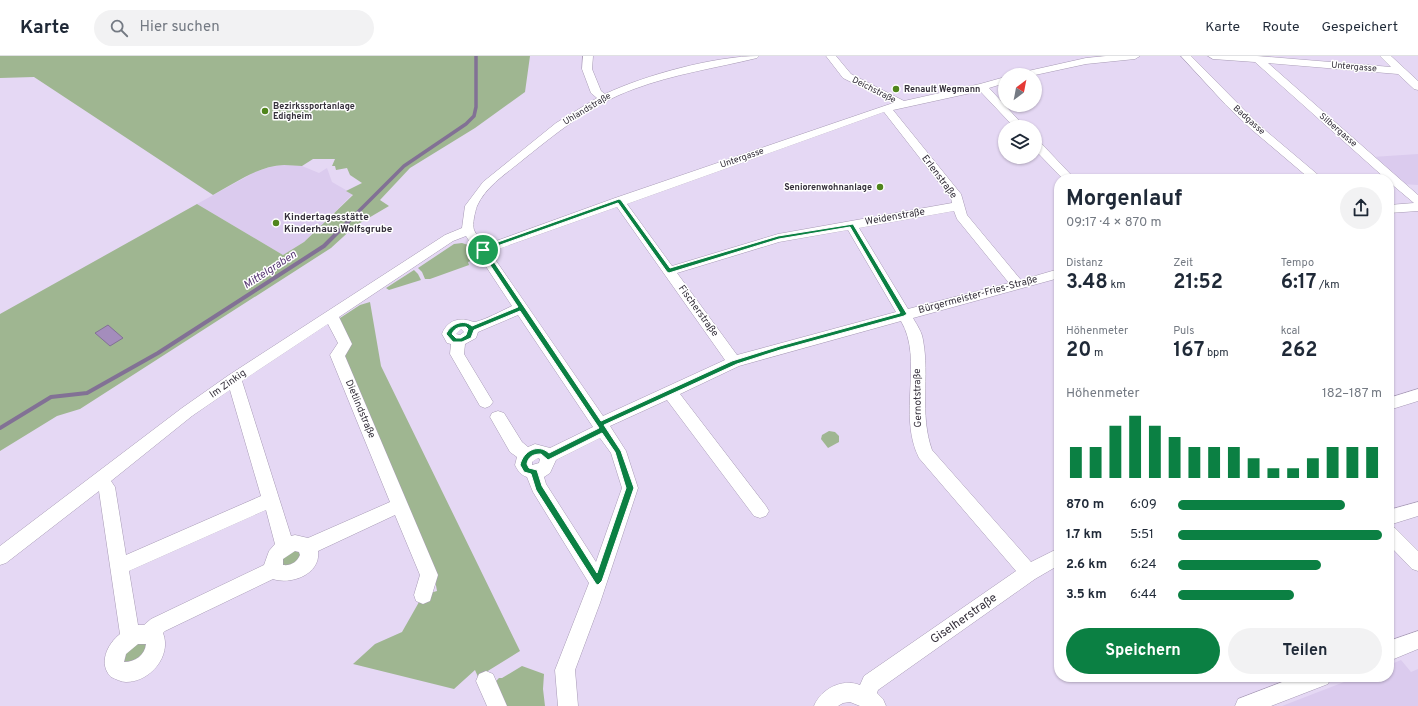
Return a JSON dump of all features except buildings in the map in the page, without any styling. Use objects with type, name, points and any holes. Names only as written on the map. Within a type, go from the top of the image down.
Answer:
[{"type":"street","points":[[588,56],[588,69],[596,93],[604,97]]},
{"type":"street","name":"Uhlandstraße","points":[[468,230],[467,221],[471,207],[493,178],[567,119],[604,97],[654,79],[754,56]]},
{"type":"street","name":"Deichstraße","points":[[831,56],[847,76],[902,104]]},
{"type":"street","points":[[1042,71],[1086,61],[1135,56]]},
{"type":"street","name":"Badgasse","points":[[1186,56],[1250,122],[1311,174]]},
{"type":"street","name":"Untergasse","points":[[1213,56],[1400,70]]},
{"type":"street","points":[[1386,56],[1418,87]]},
{"type":"street","name":"Silbergasse","points":[[1257,59],[1387,174]]},
{"type":"street","name":"Untergasse","points":[[483,250],[886,108],[998,82]]},
{"type":"street","points":[[982,87],[1013,120]]},
{"type":"street","name":"Erlenstraße","points":[[886,108],[957,197],[961,216],[1018,285]]},
{"type":"street","points":[[1042,150],[1064,174]]},
{"type":"street","name":"Silbergasse","points":[[1394,180],[1418,201]]},
{"type":"street","name":"Fischerstraße","points":[[619,201],[734,362]]},
{"type":"street","name":"Weidenstraße","points":[[669,271],[778,238],[959,206]]},
{"type":"street","points":[[1394,209],[1418,207]]},
{"type":"street","name":"Gernotstraße","points":[[851,225],[912,328],[916,339],[917,422],[919,440],[925,453],[1029,573]]},
{"type":"street","points":[[468,230],[618,451],[630,488],[565,670],[568,706]]},
{"type":"street","name":"Im Zinkig","points":[[0,557],[99,482],[187,412],[234,379],[449,238],[468,230]]},
{"type":"street","name":"Bürgermeister-Fries-Straße","points":[[548,457],[670,392],[734,362],[904,314],[1018,285],[1054,274]]},
{"type":"street","points":[[485,402],[458,354],[458,340],[469,337],[471,329],[521,308]]},
{"type":"street","name":"Dietlindstraße","points":[[330,316],[345,344],[337,355],[429,576],[423,595]]},
{"type":"street","points":[[234,379],[285,546]]},
{"type":"street","points":[[670,392],[760,511]]},
{"type":"street","points":[[1394,402],[1418,395]]},
{"type":"street","points":[[498,417],[516,447],[527,455]]},
{"type":"street","points":[[539,451],[543,452],[548,457],[548,464],[546,467],[538,472],[527,470],[523,465],[527,455],[539,451]]},
{"type":"street","points":[[534,472],[539,488],[598,581]]},
{"type":"street","points":[[99,482],[107,487],[120,566],[139,636],[158,625],[274,569]]},
{"type":"street","points":[[120,566],[272,500]]},
{"type":"street","points":[[308,547],[400,505]]},
{"type":"street","points":[[1394,516],[1418,509]]},
{"type":"street","points":[[1394,538],[1418,563]]},
{"type":"street","points":[[300,543],[308,547],[310,556],[304,566],[299,570],[287,575],[277,572],[274,569],[274,557],[285,546],[300,543]]},
{"type":"street","name":"Giselherstraße","points":[[871,695],[1029,573],[1054,559]]},
{"type":"street","points":[[1394,649],[1418,640]]},
{"type":"street","points":[[486,681],[497,706]]},
{"type":"street","points":[[1245,706],[1308,682]]},
{"type":"street","points":[[824,706],[829,699],[842,692],[871,695]]},
{"type":"shaded area","points":[[1418,154],[1418,185],[1402,184],[1394,177],[1394,174],[1391,174],[1372,157]]},
{"type":"shaded area","name":"Kindertagesstätte Kinderhaus Wolfsgrube","points":[[284,165],[302,166],[319,173],[327,168],[332,182],[353,194],[304,242],[283,255],[197,204],[255,172],[270,167]]},
{"type":"shaded area","points":[[108,325],[123,338],[110,346],[95,333]]},
{"type":"shaded area","points":[[1401,660],[1411,672],[1418,669],[1418,706],[1282,706],[1344,682],[1394,682],[1394,663]]},
{"type":"green space","points":[[0,56],[530,56],[525,92],[475,128],[410,168],[380,200],[389,206],[355,226],[331,248],[80,409],[57,416],[0,451],[0,314],[197,204],[283,255],[304,242],[353,195],[346,191],[362,183],[350,175],[347,168],[336,170],[335,166],[332,166],[335,159],[313,159],[302,166],[284,165],[265,168],[213,195],[34,77],[0,78]]},
{"type":"green space","points":[[462,243],[468,245],[476,259],[468,262],[469,265],[430,279],[425,279],[422,272],[418,268],[454,244]]},
{"type":"green space","points":[[414,270],[421,280],[389,290],[386,288]]},
{"type":"green space","points":[[370,302],[381,366],[520,651],[478,677],[475,670],[454,689],[353,664],[375,644],[402,632],[423,595],[437,591],[435,580],[341,355],[337,320],[360,305]]},
{"type":"green space","points":[[829,431],[835,432],[839,436],[839,442],[828,448],[821,439],[822,435]]},
{"type":"green space","points":[[305,544],[293,573],[273,561]]},
{"type":"green space","points":[[151,636],[139,669],[114,658]]},
{"type":"green space","points":[[522,666],[544,674],[543,689],[545,706],[504,706],[494,683],[499,678],[502,678]]},
{"type":"waterway","name":"Mittelgraben","points":[[0,428],[51,397],[87,393],[158,353],[324,246],[404,166],[466,124],[474,116],[476,107],[476,56]]},
{"type":"place","name":"Renault Wegmann","points":[[896,89]]},
{"type":"place","name":"Bezirkssportanlage Edigheim","points":[[265,111]]},
{"type":"place","name":"Seniorenwohnanlage","points":[[880,187]]},
{"type":"place","name":"Kindertagesstätte Kinderhaus Wolfsgrube","points":[[276,223]]},
{"type":"route","points":[[483,250],[521,308],[471,329],[464,324],[457,325],[451,329],[449,334],[450,337],[455,340],[466,339],[471,334],[471,329],[521,308],[603,429],[548,457],[546,454],[539,451],[531,453],[527,455],[523,465],[530,472],[534,472],[539,488],[598,581],[610,550],[630,488],[618,451],[600,424],[734,362],[904,314],[851,225],[778,238],[669,271],[619,201],[483,250]]}]
